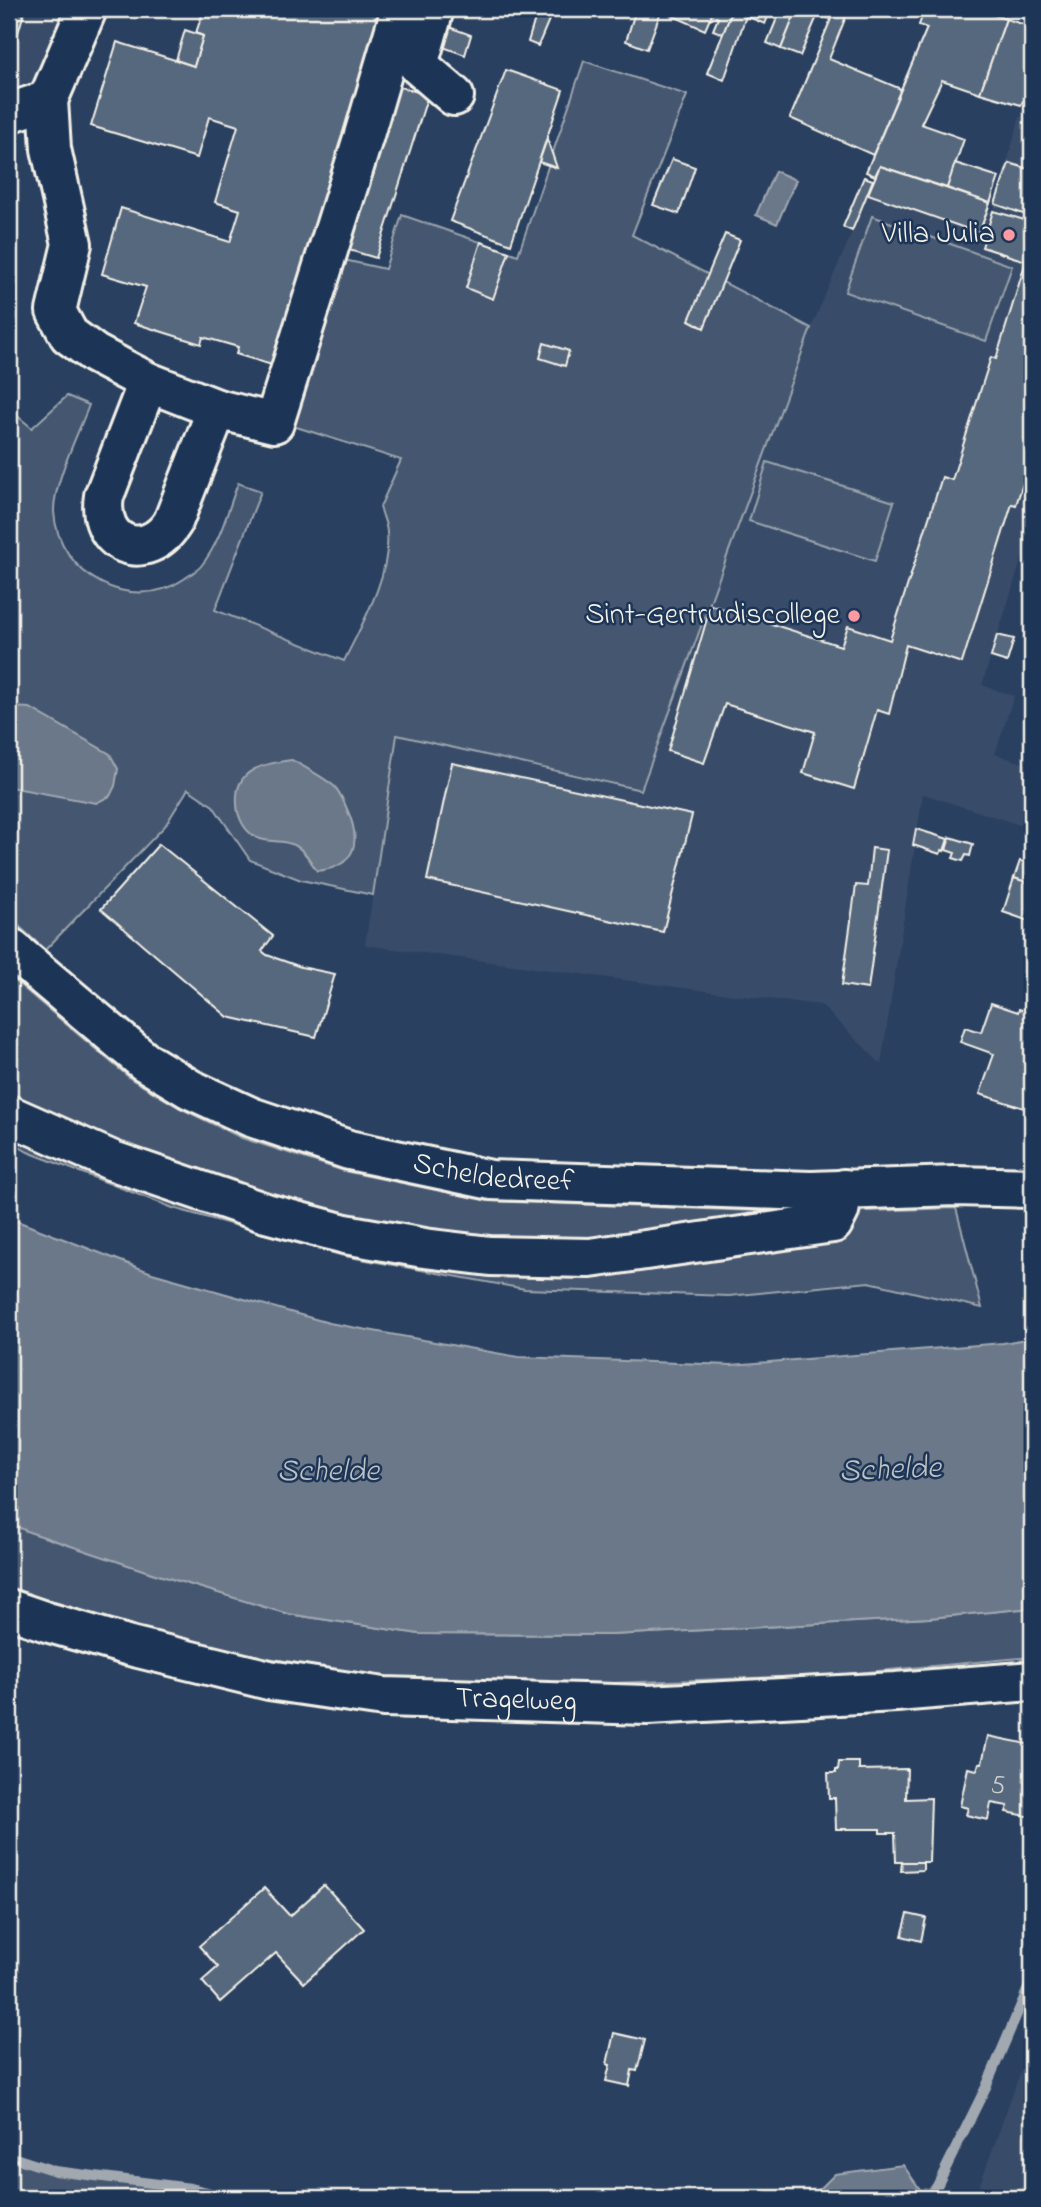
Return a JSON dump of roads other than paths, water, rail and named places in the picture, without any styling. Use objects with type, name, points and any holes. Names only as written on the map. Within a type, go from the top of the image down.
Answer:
[{"type":"street","points":[[87,9],[48,100],[51,149],[72,244],[56,311],[69,335],[95,354],[148,382],[217,409],[274,424],[401,9]]},
{"type":"street","points":[[434,9],[418,65],[454,96]]},
{"type":"street","points":[[9,113],[48,100]]},
{"type":"street","points":[[148,382],[104,496],[102,510],[105,524],[113,536],[125,543],[139,546],[153,543],[165,535],[173,522],[217,409]]},
{"type":"street","name":"Scheldedreef","points":[[12,950],[144,1061],[181,1083],[250,1117],[349,1150],[491,1180],[811,1191],[955,1186],[1032,1188]]},
{"type":"street","points":[[9,1115],[113,1161],[265,1213],[345,1234],[490,1256],[590,1258],[833,1223],[844,1189]]},
{"type":"street","name":"Tragelweg","points":[[9,1609],[130,1646],[270,1680],[384,1696],[647,1705],[897,1692],[1032,1681]]},
{"type":"water","points":[[775,171],[796,180],[777,224],[756,215]]},
{"type":"water","points":[[10,707],[30,708],[110,754],[118,769],[110,796],[96,803],[9,787]]},
{"type":"water","points":[[292,760],[334,786],[352,821],[352,851],[348,858],[330,869],[317,871],[303,851],[290,843],[255,837],[239,816],[237,792],[246,775],[262,766]]},
{"type":"water","name":"Schelde","points":[[9,1218],[152,1273],[329,1323],[518,1357],[731,1365],[1003,1343],[1032,1338],[1032,1608],[929,1618],[612,1635],[419,1634],[288,1614],[29,1532],[9,1523]]},
{"type":"water","points":[[903,2165],[926,2198],[811,2198],[835,2174]]},
{"type":"waterway","points":[[928,2198],[937,2186],[986,2087],[1032,1979]]},
{"type":"waterway","points":[[9,2156],[55,2171],[191,2188],[233,2198]]},
{"type":"place","name":"Villa Julia","points":[[1009,235]]},
{"type":"place","name":"Sint-Gertrudiscollege","points":[[854,616]]}]
